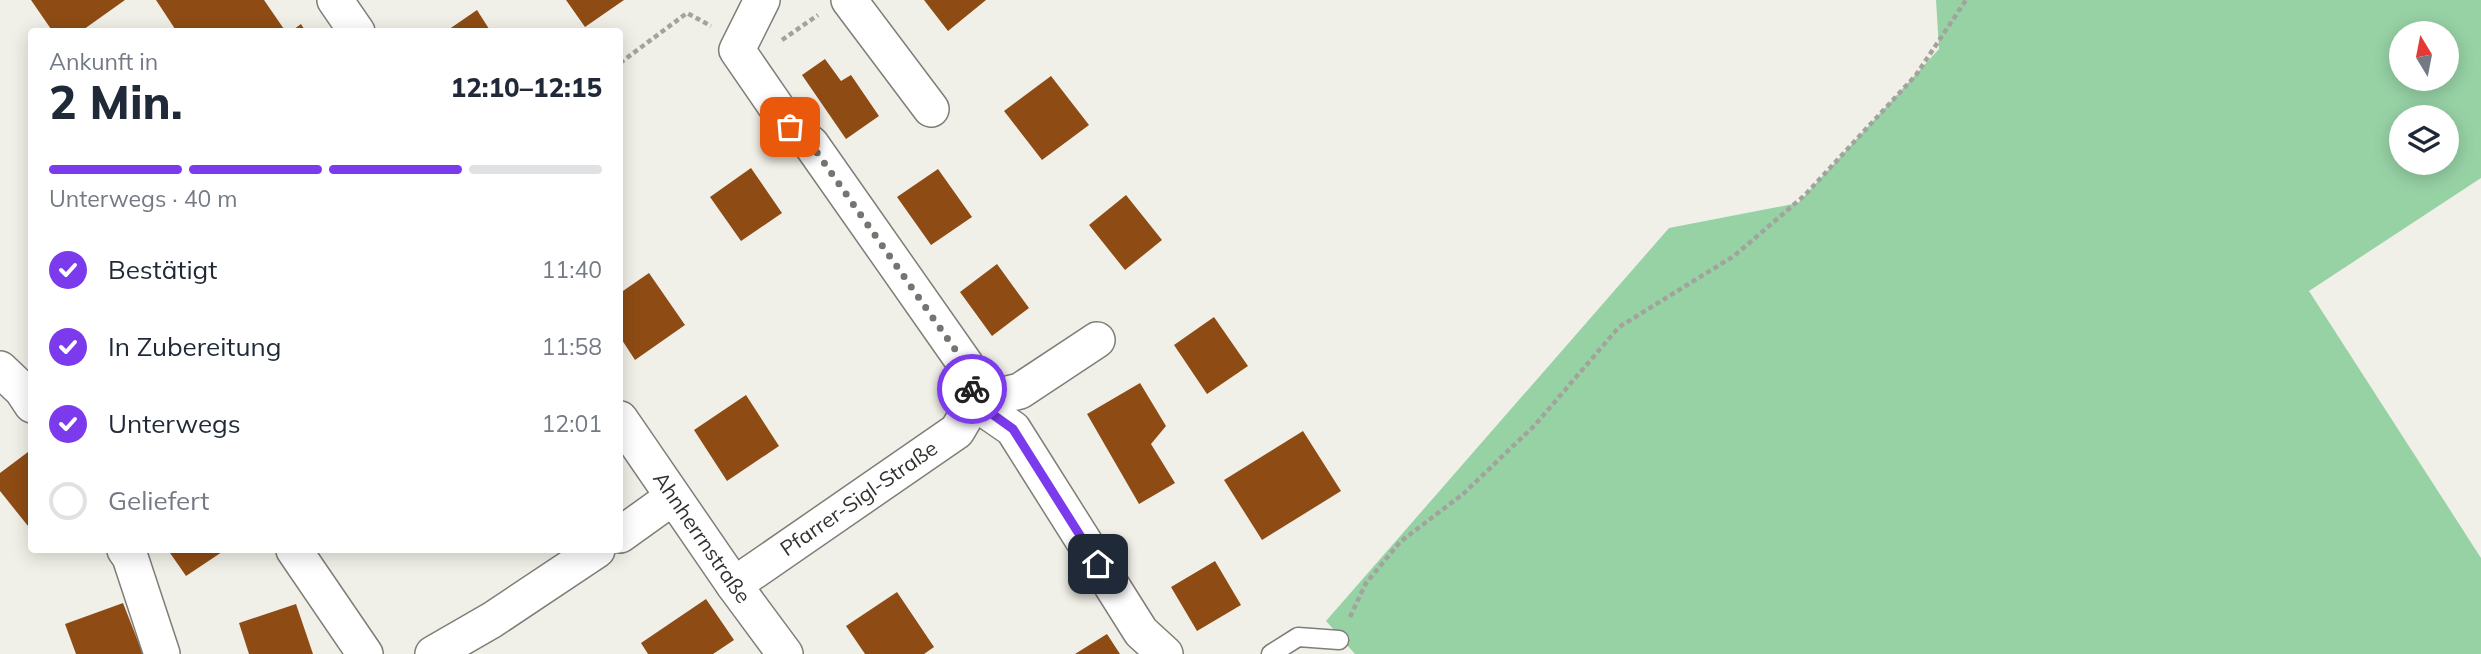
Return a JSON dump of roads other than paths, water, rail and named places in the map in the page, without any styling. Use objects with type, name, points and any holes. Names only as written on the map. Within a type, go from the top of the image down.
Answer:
[{"type":"street","points":[[335,0],[355,28]]},
{"type":"street","points":[[762,0],[745,53],[790,127],[811,144],[966,365],[974,401],[1013,429],[1141,632],[1165,654]]},
{"type":"street","points":[[838,4],[930,109]]},
{"type":"street","points":[[974,401],[1020,391],[1097,340]]},
{"type":"street","name":"Pfarrer-Sigl-Straße","points":[[734,585],[957,430],[974,401]]},
{"type":"street","name":"Ahnherrnstraße","points":[[623,423],[785,654]]},
{"type":"street","points":[[623,533],[673,497]]},
{"type":"street","points":[[127,553],[162,654]]},
{"type":"street","points":[[295,553],[365,654]]},
{"type":"street","points":[[433,654],[492,620],[592,553]]},
{"type":"lane","points":[[1271,654],[1298,637],[1339,640]]}]
